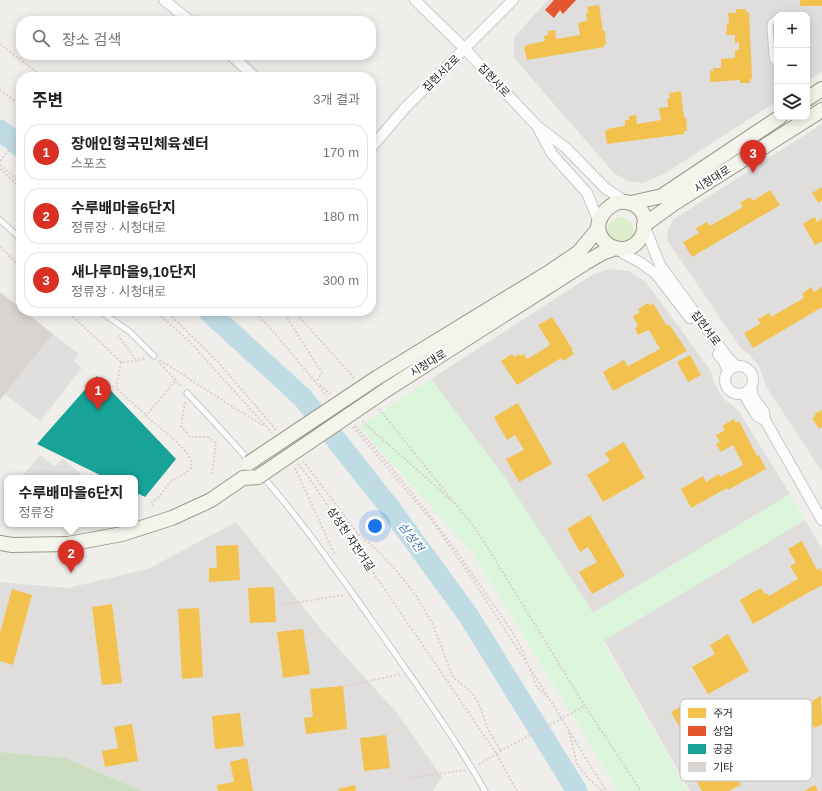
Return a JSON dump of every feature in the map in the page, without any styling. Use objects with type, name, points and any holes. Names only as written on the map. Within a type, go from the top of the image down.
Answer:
[{"type":"street","points":[[164,0],[184,16]]},
{"type":"street","name":"집현서로","points":[[415,0],[465,49],[538,126],[566,148],[605,188],[628,203]]},
{"type":"street","name":"집현서2로","points":[[376,142],[405,108],[513,0]]},
{"type":"street","points":[[236,60],[250,72]]},
{"type":"street","name":"시청대로","points":[[644,225],[672,204],[822,110]]},
{"type":"street","name":"시청대로","points":[[628,203],[662,196],[776,120]]},
{"type":"street","name":"집현서로","points":[[538,126],[552,154],[587,193],[599,226]]},
{"type":"street","points":[[618,202],[628,203],[639,208],[644,214],[646,222],[644,225],[642,237],[637,243],[631,247],[623,249],[609,245],[603,240],[599,226],[603,211],[618,202]]},
{"type":"street","name":"집현서로","points":[[644,225],[665,274],[728,358],[732,368]]},
{"type":"street","name":"시청대로","points":[[599,226],[579,252],[554,269],[378,377],[249,462],[243,478],[258,477],[386,390],[585,263],[602,253],[616,248]]},
{"type":"street","name":"집현서로","points":[[616,248],[656,274],[723,360],[732,368]]},
{"type":"street","points":[[765,420],[757,416],[747,399],[740,394],[732,392],[726,384],[725,380],[732,368],[746,367],[749,370],[753,379],[751,387],[753,397],[764,412],[765,420],[822,520]]},
{"type":"street","points":[[740,394],[751,387]]},
{"type":"street","points":[[0,543],[12,545],[68,544],[122,534],[172,518],[211,500],[243,478]]},
{"type":"lane","points":[[774,20],[771,22],[770,26],[772,55],[774,59]]},
{"type":"lane","points":[[0,220],[16,234]]},
{"type":"lane","points":[[107,316],[130,332],[154,356]]},
{"type":"lane","points":[[187,393],[239,448],[290,509],[408,672],[473,769],[485,791]]},
{"type":"path","points":[[0,44],[16,56]]},
{"type":"path","points":[[21,60],[36,72]]},
{"type":"path","points":[[0,90],[16,102]]},
{"type":"path","points":[[1,161],[16,142]]},
{"type":"path","points":[[0,165],[16,179]]},
{"type":"path","points":[[0,169],[16,183]]},
{"type":"path","points":[[0,247],[16,262]]},
{"type":"path","points":[[72,316],[121,362],[137,361],[154,356],[267,427]]},
{"type":"path","points":[[161,316],[189,341],[276,438]]},
{"type":"path","points":[[171,316],[219,363],[280,434]]},
{"type":"path","points":[[258,316],[273,331],[330,399]]},
{"type":"path","points":[[286,316],[322,373],[316,382]]},
{"type":"path","points":[[154,356],[187,393],[181,426],[190,437],[208,437],[216,443],[212,474]]},
{"type":"path","points":[[121,362],[116,388],[163,431],[168,433],[185,451],[191,461],[191,468],[186,473],[170,482],[159,497],[151,503],[153,506]]},
{"type":"path","points":[[146,416],[176,380]]},
{"type":"path","points":[[316,382],[331,395]]},
{"type":"path","points":[[358,418],[456,505],[478,532],[585,706],[641,791]]},
{"type":"path","points":[[350,421],[432,521],[529,667],[606,791]]},
{"type":"path","points":[[300,458],[358,534],[377,550],[395,569],[417,597],[433,625],[453,677],[472,693],[478,702],[488,729],[501,751]]},
{"type":"path","name":"삼성천 자전거길","points":[[294,460],[307,475],[496,753],[517,791]]},
{"type":"path","points":[[293,463],[334,553]]},
{"type":"path","points":[[282,605],[353,594]]},
{"type":"path","points":[[347,686],[408,672]]},
{"type":"path","points":[[408,778],[473,769],[496,753],[585,706]]},
{"type":"path","points":[[568,729],[577,764],[588,778],[602,791]]},
{"type":"shaded area","points":[[548,0],[822,0],[822,72],[810,79],[810,12],[774,12],[774,103],[664,174],[643,183],[627,181],[614,173],[514,58],[514,37]]},
{"type":"shaded area","points":[[822,124],[822,472],[766,386],[759,366],[749,354],[742,350],[667,240],[668,229],[674,219]]},
{"type":"shaded area","points":[[609,269],[629,271],[646,282],[711,371],[714,383],[724,399],[738,410],[790,494],[593,613],[503,475],[431,379],[592,275]]},
{"type":"shaded area","points":[[53,334],[79,354],[74,361],[82,368],[40,421],[5,394]]},
{"type":"shaded area","points":[[40,455],[55,467],[63,459],[83,475],[23,475]]},
{"type":"shaded area","points":[[805,520],[822,549],[822,791],[690,791],[684,781],[812,781],[812,699],[680,699],[680,773],[604,640]]},
{"type":"shaded area","points":[[236,522],[320,628],[397,713],[442,777],[433,791],[142,791],[66,758],[0,752],[0,582],[68,588],[148,569]]},
{"type":"green space","points":[[619,217],[628,220],[631,223],[633,226],[633,234],[629,242],[615,244],[608,236],[607,227],[614,219]]},
{"type":"green space","points":[[431,379],[503,475],[593,613],[790,494],[805,520],[602,641],[680,777],[680,781],[682,781],[688,791],[619,791],[472,552],[359,427]]},
{"type":"green space","points":[[0,752],[66,758],[142,791],[0,791]]},
{"type":"building: 주거","points":[[800,0],[822,0],[822,6],[800,6]]},
{"type":"building: 주거","points":[[599,5],[603,31],[605,31],[606,44],[604,47],[527,60],[524,47],[526,47],[526,45],[545,41],[544,36],[548,35],[548,31],[555,30],[556,39],[580,35],[578,23],[587,21],[587,7]]},
{"type":"building: 주거","points":[[736,9],[746,9],[746,12],[749,12],[752,79],[750,79],[750,83],[740,83],[740,80],[710,82],[710,71],[713,71],[713,68],[721,68],[721,59],[735,58],[735,50],[739,50],[739,42],[735,43],[735,35],[726,35],[727,23],[729,23],[728,13],[736,13]]},
{"type":"building: 주거","points":[[681,91],[687,131],[684,131],[684,134],[607,144],[605,131],[607,131],[607,129],[625,126],[625,120],[629,120],[629,116],[636,115],[637,124],[661,120],[659,108],[668,107],[667,99],[670,98],[669,93]]},
{"type":"building: 주거","points":[[822,187],[822,201],[819,203],[812,193]]},
{"type":"building: 주거","points":[[770,190],[780,205],[692,257],[683,242],[699,233],[696,228],[707,222],[710,226],[743,207],[740,203],[750,197],[753,201]]},
{"type":"building: 주거","points":[[814,217],[817,222],[822,218],[822,241],[815,245],[803,224]]},
{"type":"building: 주거","points":[[811,287],[814,292],[822,287],[822,307],[753,348],[744,333],[760,324],[758,319],[769,313],[771,317],[804,298],[802,294]]},
{"type":"building: 주거","points":[[648,303],[650,306],[653,303],[667,326],[669,324],[687,351],[613,391],[603,372],[624,360],[628,366],[660,349],[649,330],[638,335],[635,328],[638,326],[633,316],[640,312],[638,309]]},
{"type":"building: 주거","points":[[552,317],[574,354],[563,361],[561,358],[517,385],[501,361],[512,354],[515,357],[519,354],[520,356],[524,354],[527,359],[546,348],[550,344],[538,325]]},
{"type":"building: 주거","points":[[690,355],[701,375],[688,382],[677,362]]},
{"type":"building: 주거","points":[[518,403],[552,464],[519,482],[506,459],[524,450],[515,435],[507,440],[494,417]]},
{"type":"building: 주거","points":[[822,410],[822,427],[819,429],[812,418],[816,416],[814,414]]},
{"type":"building: 주거","points":[[734,419],[736,423],[739,421],[757,456],[759,455],[766,469],[691,508],[681,489],[703,476],[706,482],[719,474],[720,477],[743,465],[733,445],[721,452],[716,444],[720,442],[716,435],[725,430],[722,426]]},
{"type":"building: 주거","points":[[624,442],[645,478],[603,502],[587,475],[610,461],[605,453]]},
{"type":"building: 주거","points":[[590,515],[625,576],[592,594],[579,572],[597,562],[588,547],[580,552],[567,529]]},
{"type":"building: 주거","points":[[802,541],[817,570],[820,568],[822,573],[822,585],[753,624],[740,600],[761,588],[764,594],[767,593],[769,596],[798,579],[790,566],[796,563],[788,549]]},
{"type":"building: 주거","points":[[238,545],[240,580],[209,582],[209,568],[217,568],[216,546]]},
{"type":"building: 주거","points":[[274,587],[276,622],[250,623],[248,588]]},
{"type":"building: 주거","points":[[12,589],[32,595],[13,665],[0,661],[0,633]]},
{"type":"building: 주거","points":[[112,604],[122,683],[102,685],[92,607]]},
{"type":"building: 주거","points":[[199,608],[203,677],[182,679],[178,609]]},
{"type":"building: 주거","points":[[303,629],[310,674],[283,678],[277,632]]},
{"type":"building: 주거","points":[[728,634],[749,671],[708,694],[692,667],[715,654],[710,645]]},
{"type":"building: 주거","points":[[343,686],[347,729],[306,734],[304,718],[313,717],[310,689]]},
{"type":"building: 주거","points":[[821,696],[822,724],[815,728],[812,726],[812,701]]},
{"type":"building: 주거","points":[[680,707],[680,728],[671,712]]},
{"type":"building: 주거","points":[[240,713],[244,746],[215,749],[212,716]]},
{"type":"building: 주거","points":[[132,724],[138,761],[105,767],[102,751],[118,748],[114,727]]},
{"type":"building: 주거","points":[[386,735],[390,768],[364,771],[360,738]]},
{"type":"building: 주거","points":[[247,758],[253,791],[218,791],[217,785],[234,782],[230,762]]},
{"type":"building: 주거","points":[[697,781],[739,781],[741,785],[728,791],[702,791]]},
{"type":"building: 주거","points":[[355,785],[356,791],[339,791],[338,789]]},
{"type":"building: 주거","points":[[815,785],[818,791],[804,791]]},
{"type":"building: 상업","points":[[554,0],[576,0],[563,14],[560,10],[554,18],[545,10]]},
{"type":"building: 공공","points":[[97,376],[176,459],[145,497],[138,494],[138,475],[100,475],[37,444]]},
{"type":"building: 기타","points":[[0,292],[16,304],[16,316],[30,316],[53,334],[0,400]]},
{"type":"waterway","name":"삼성천","points":[[0,130],[16,143]]},
{"type":"waterway","name":"삼성천","points":[[213,316],[303,398],[390,508],[468,615],[577,791]]},
{"type":"place","name":"새나루마을9,10단지","points":[[753,173]]},
{"type":"place","name":"장애인형국민체육센터","points":[[98,410]]},
{"type":"place","name":"수루배마을6단지","points":[[71,573]]}]
